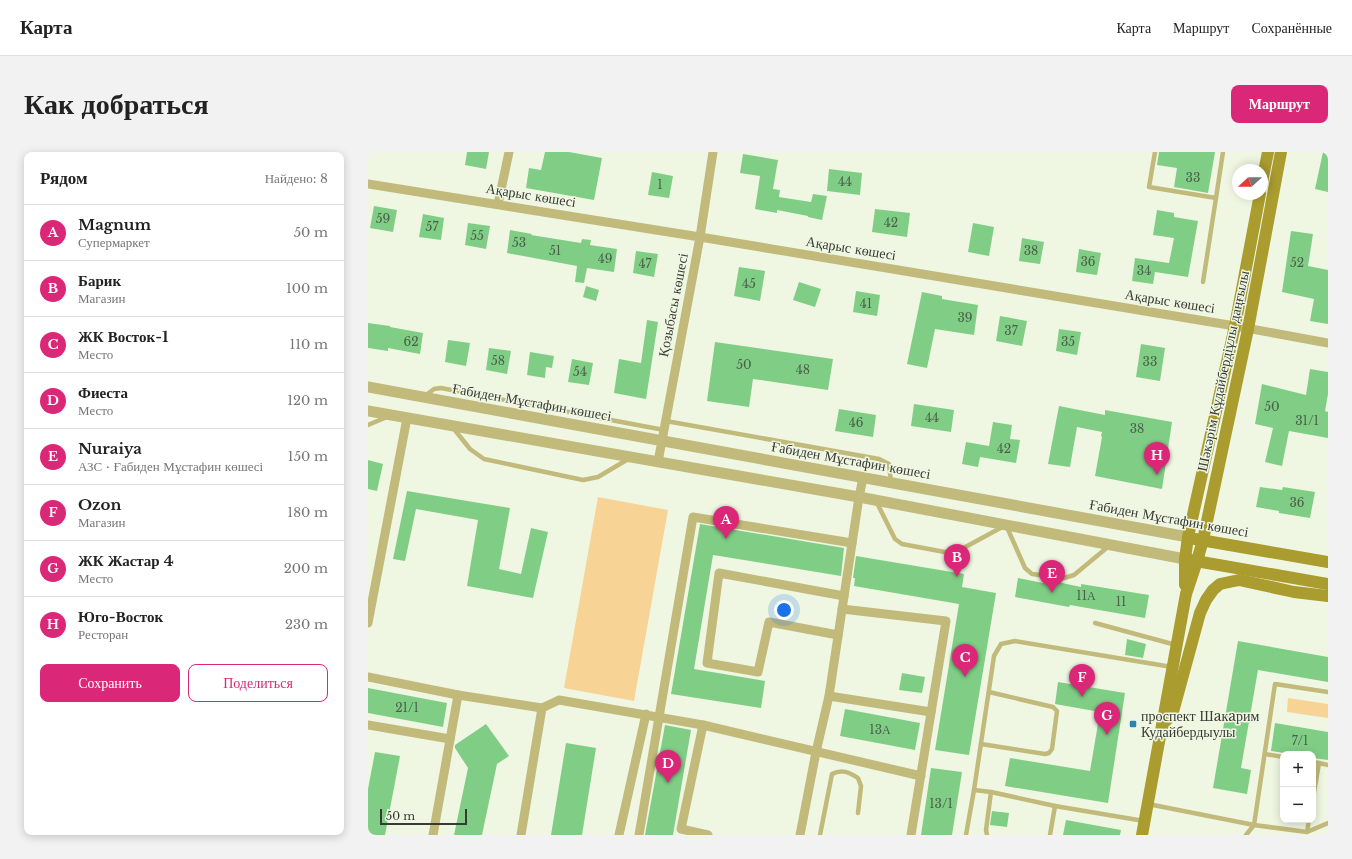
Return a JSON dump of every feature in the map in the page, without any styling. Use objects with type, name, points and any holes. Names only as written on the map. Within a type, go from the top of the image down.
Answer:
[{"type":"main road","points":[[1266,164],[1268,152]]},
{"type":"main road","name":"Шәкәрім Құдайбердіұлы даңғылы","points":[[1191,560],[1203,540],[1248,329],[1281,152]]},
{"type":"main road","name":"Шәкәрім Құдайбердіұлы даңғылы","points":[[1142,835],[1186,594],[1191,560],[1188,537],[1235,326],[1259,200]]},
{"type":"main road","name":"Ғабиден Мұстафин көшесі","points":[[1188,537],[1328,562]]},
{"type":"main road","points":[[1191,560],[1328,584]]},
{"type":"main road","points":[[1162,726],[1173,712],[1203,607],[1210,595],[1220,584],[1239,580],[1294,592],[1328,596]]},
{"type":"street","points":[[498,204],[509,152]]},
{"type":"street","name":"Қозыбасы көшесі","points":[[658,462],[700,237],[713,152]]},
{"type":"street","name":"Ақарыс көшесі","points":[[368,184],[700,237],[1235,326],[1328,343]]},
{"type":"street","name":"Ғабиден Мұстафин көшесі","points":[[368,387],[516,414],[664,431],[863,478],[1188,537]]},
{"type":"street","points":[[368,411],[876,500],[1191,560]]},
{"type":"street","points":[[368,623],[407,418]]},
{"type":"street","points":[[800,835],[816,752],[829,696],[863,478]]},
{"type":"street","points":[[639,835],[693,517],[852,543]]},
{"type":"street","points":[[838,635],[769,622],[758,672],[707,663],[719,573],[844,596]]},
{"type":"street","points":[[842,609],[946,621],[911,835]]},
{"type":"street","points":[[368,678],[458,695],[542,708],[559,700],[646,714],[659,718],[703,725],[921,776]]},
{"type":"street","points":[[433,835],[458,695]]},
{"type":"street","points":[[829,696],[931,712]]},
{"type":"street","points":[[521,835],[542,708]]},
{"type":"street","points":[[619,835],[646,714]]},
{"type":"street","points":[[368,725],[450,739]]},
{"type":"street","points":[[703,725],[681,829],[708,835]]},
{"type":"lane","points":[[1155,152],[1149,187],[1216,198]]},
{"type":"lane","points":[[1203,282],[1223,152]]},
{"type":"lane","points":[[424,397],[434,389],[441,388],[664,431],[879,459],[889,464],[891,483]]},
{"type":"lane","points":[[516,414],[519,402]]},
{"type":"lane","points":[[368,424],[391,415]]},
{"type":"lane","points":[[451,426],[470,449],[484,459],[583,480],[598,478],[631,458]]},
{"type":"lane","points":[[876,500],[895,539],[902,544],[950,553],[958,551],[1006,525],[1025,568],[1032,574],[1064,578],[1074,575],[1110,545]]},
{"type":"lane","points":[[1095,623],[1176,645]]},
{"type":"lane","points":[[966,835],[994,656],[1001,644],[1015,641],[1172,667]]},
{"type":"lane","points":[[1246,835],[1254,825],[1275,684],[1328,692]]},
{"type":"lane","points":[[981,744],[1045,754],[1049,753],[1052,749],[1057,711],[1053,707],[988,692]]},
{"type":"lane","points":[[1264,754],[1280,757]]},
{"type":"lane","points":[[1316,762],[1328,765]]},
{"type":"lane","points":[[1315,787],[1319,763]]},
{"type":"lane","points":[[820,835],[832,774],[838,771],[845,771],[858,778],[861,786],[858,813]]},
{"type":"lane","points":[[974,790],[991,792],[1055,806],[1144,821]]},
{"type":"lane","points":[[987,835],[986,830],[991,792]]},
{"type":"lane","points":[[1148,804],[1254,825],[1307,832],[1328,823]]},
{"type":"lane","points":[[1050,835],[1055,806]]},
{"type":"lane","points":[[1307,832],[1308,823]]},
{"type":"shaded area","points":[[598,497],[668,510],[634,701],[564,688]]},
{"type":"shaded area","points":[[1288,698],[1328,704],[1328,718],[1287,712]]},
{"type":"building","points":[[467,152],[489,152],[486,169],[465,165]]},
{"type":"building","points":[[545,152],[569,152],[602,158],[594,200],[526,188],[529,168],[541,170]]},
{"type":"building","points":[[1159,152],[1215,152],[1208,193],[1174,187],[1177,168],[1157,165]]},
{"type":"building","points":[[1323,152],[1328,152],[1328,192],[1315,189]]},
{"type":"building","points":[[743,154],[778,160],[773,189],[780,190],[779,197],[811,202],[813,194],[827,196],[822,220],[777,210],[777,213],[755,209],[760,176],[740,173]]},
{"type":"building","points":[[829,169],[862,173],[860,195],[827,191]]},
{"type":"building","points":[[652,172],[673,176],[669,198],[648,195]]},
{"type":"building","points":[[374,206],[397,210],[393,232],[370,228]]},
{"type":"building","points":[[875,209],[910,213],[907,237],[872,232]]},
{"type":"building","points":[[1157,210],[1174,213],[1174,217],[1198,221],[1188,277],[1155,272],[1153,284],[1132,281],[1135,258],[1169,263],[1174,238],[1153,235]]},
{"type":"building","points":[[423,214],[444,218],[441,240],[419,237]]},
{"type":"building","points":[[468,223],[490,226],[486,249],[465,245]]},
{"type":"building","points":[[973,223],[994,227],[989,256],[968,252]]},
{"type":"building","points":[[510,230],[581,243],[582,239],[591,240],[590,245],[617,249],[614,272],[587,268],[584,283],[575,282],[577,266],[507,253]]},
{"type":"building","points":[[1291,231],[1313,234],[1308,266],[1328,270],[1328,324],[1310,321],[1314,299],[1282,292]]},
{"type":"building","points":[[1022,238],[1044,242],[1040,264],[1019,261]]},
{"type":"building","points":[[1079,249],[1101,253],[1097,275],[1076,272]]},
{"type":"building","points":[[636,251],[658,254],[654,277],[633,273]]},
{"type":"building","points":[[739,267],[765,271],[760,301],[734,296]]},
{"type":"building","points":[[799,282],[821,289],[815,307],[793,300]]},
{"type":"building","points":[[586,286],[599,290],[596,301],[583,297]]},
{"type":"building","points":[[856,291],[880,295],[877,316],[853,312]]},
{"type":"building","points":[[922,292],[942,296],[942,299],[978,305],[974,335],[935,329],[927,368],[907,364]]},
{"type":"building","points":[[1000,316],[1027,321],[1022,346],[996,341]]},
{"type":"building","points":[[647,320],[658,322],[646,399],[614,393],[619,359],[641,363]]},
{"type":"building","points":[[368,323],[423,333],[420,354],[388,348],[388,351],[368,348]]},
{"type":"building","points":[[1059,329],[1081,332],[1077,355],[1056,351]]},
{"type":"building","points":[[448,340],[470,343],[466,366],[445,362]]},
{"type":"building","points":[[715,342],[833,359],[828,390],[753,379],[749,407],[707,401]]},
{"type":"building","points":[[1141,344],[1165,348],[1160,381],[1136,377]]},
{"type":"building","points":[[489,348],[511,351],[507,374],[486,370]]},
{"type":"building","points":[[530,352],[554,356],[552,368],[546,367],[545,378],[527,375]]},
{"type":"building","points":[[572,359],[593,363],[589,385],[568,382]]},
{"type":"building","points":[[1310,369],[1328,372],[1328,394],[1325,411],[1328,412],[1328,438],[1289,431],[1282,466],[1265,462],[1273,428],[1255,424],[1262,384],[1306,395]]},
{"type":"building","points":[[914,404],[954,410],[951,432],[911,426]]},
{"type":"building","points":[[1059,406],[1105,415],[1105,410],[1172,422],[1162,489],[1095,476],[1102,432],[1077,427],[1070,467],[1048,464]]},
{"type":"building","points":[[839,409],[876,415],[873,437],[835,431]]},
{"type":"building","points":[[993,422],[1012,425],[1010,439],[1020,440],[1016,463],[980,457],[978,467],[962,464],[966,442],[989,446]]},
{"type":"building","points":[[368,460],[383,464],[377,491],[368,489]]},
{"type":"building","points":[[1260,487],[1282,490],[1283,487],[1315,492],[1310,518],[1279,513],[1279,511],[1256,507]]},
{"type":"building","points":[[407,491],[510,508],[499,569],[521,574],[531,528],[548,532],[533,598],[467,586],[478,520],[416,509],[405,561],[393,559]]},
{"type":"building","points":[[700,524],[844,548],[841,576],[713,555],[694,669],[765,681],[761,708],[671,694]]},
{"type":"building","points":[[856,556],[964,574],[962,587],[996,593],[969,755],[935,750],[959,604],[854,586],[855,578],[853,578]]},
{"type":"building","points":[[1018,578],[1048,584],[1048,580],[1081,587],[1081,584],[1149,595],[1145,618],[1070,605],[1069,607],[1015,597]]},
{"type":"building","points":[[1127,639],[1146,644],[1143,658],[1125,655]]},
{"type":"building","points":[[1238,641],[1328,657],[1328,682],[1258,670],[1241,768],[1251,770],[1247,794],[1213,788]]},
{"type":"building","points":[[902,673],[925,677],[922,693],[899,690]]},
{"type":"building","points":[[1058,682],[1125,693],[1108,803],[1005,786],[1010,758],[1090,771],[1100,712],[1055,704]]},
{"type":"building","points":[[368,688],[447,703],[443,727],[368,713]]},
{"type":"building","points":[[845,709],[920,723],[915,750],[840,736]]},
{"type":"building","points":[[1275,723],[1328,732],[1328,760],[1316,758],[1316,751],[1280,751],[1280,752],[1271,751]]},
{"type":"building","points":[[486,724],[509,756],[497,764],[482,835],[454,835],[468,768],[455,748],[455,745]]},
{"type":"building","points":[[665,725],[691,730],[673,835],[645,835]]},
{"type":"building","points":[[566,743],[596,748],[582,835],[551,835]]},
{"type":"building","points":[[375,752],[400,756],[385,835],[368,835],[368,789]]},
{"type":"building","points":[[931,768],[962,772],[952,835],[921,835]]},
{"type":"building","points":[[992,811],[1009,813],[1007,827],[990,825]]},
{"type":"building","points":[[1066,820],[1121,830],[1120,835],[1063,835]]},
{"type":"place","name":"Юго-Восток","points":[[1157,475]]},
{"type":"place","name":"Magnum","points":[[726,539]]},
{"type":"place","name":"Барик","points":[[957,577]]},
{"type":"place","name":"Nuraiya","points":[[1052,593]]},
{"type":"place","name":"ЖК Восток-1","points":[[965,677]]},
{"type":"place","name":"Ozon","points":[[1082,697]]},
{"type":"place","name":"проспект Шaкaрим Кудайбердыулы","points":[[1133,724]]},
{"type":"place","name":"ЖК Жастар 4","points":[[1107,735]]},
{"type":"place","name":"Фиеста","points":[[668,783]]}]
